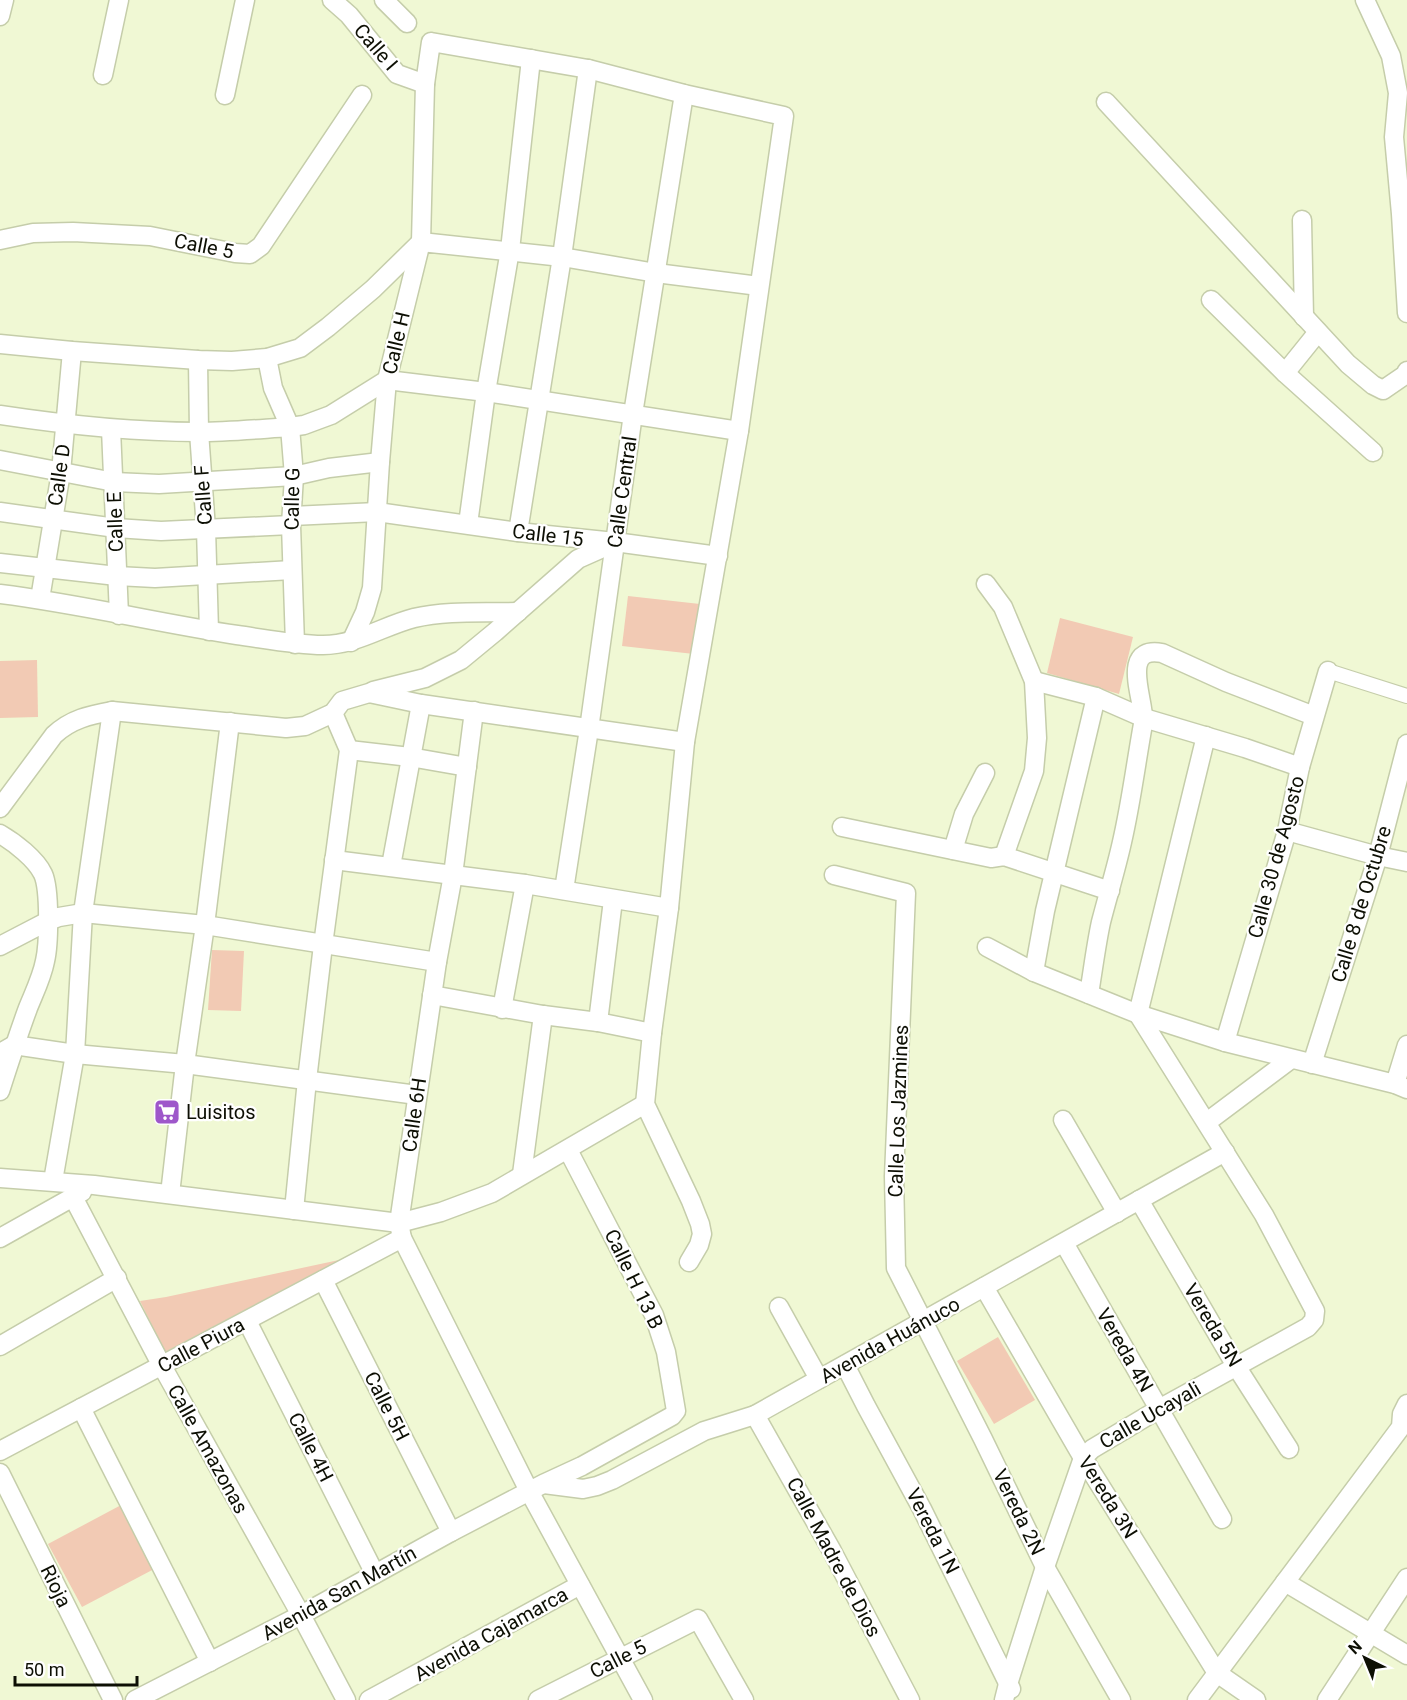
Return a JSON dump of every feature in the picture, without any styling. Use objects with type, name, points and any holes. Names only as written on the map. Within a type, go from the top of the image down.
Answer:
[{"type":"street","points":[[0,16],[4,0]]},
{"type":"street","points":[[103,75],[119,0]]},
{"type":"street","points":[[225,95],[245,0]]},
{"type":"street","name":"Calle I","points":[[332,0],[349,15],[397,74],[425,84]]},
{"type":"street","points":[[384,0],[407,23]]},
{"type":"street","points":[[1365,0],[1391,56],[1398,93],[1394,137],[1407,313]]},
{"type":"street","name":"Calle H","points":[[351,642],[365,612],[372,588],[387,380],[421,242],[425,84],[431,42],[531,58]]},
{"type":"street","points":[[468,524],[486,392],[510,250],[531,58],[588,69],[684,94],[784,116],[739,431],[685,742],[669,908],[652,1032],[645,1104],[700,1224],[702,1234],[699,1245],[689,1262]]},
{"type":"street","points":[[518,532],[562,256],[588,69]]},
{"type":"street","name":"Calle Central","points":[[564,890],[633,414],[684,94]]},
{"type":"street","name":"Calle 5","points":[[0,240],[33,233],[73,232],[150,236],[235,254],[250,255],[261,246],[362,95]]},
{"type":"street","points":[[1106,102],[1348,364],[1373,386],[1383,390],[1405,375],[1407,371]]},
{"type":"street","points":[[1302,220],[1304,317]]},
{"type":"street","points":[[0,344],[198,360],[232,361],[267,358],[300,348],[328,327],[373,289],[421,242],[562,256],[656,273],[759,286]]},
{"type":"street","points":[[1211,300],[1285,373],[1373,452]]},
{"type":"street","points":[[1285,373],[1318,332]]},
{"type":"street","name":"Calle D","points":[[40,599],[61,472],[72,351]]},
{"type":"street","name":"Calle G","points":[[267,358],[273,388],[290,427],[294,476],[292,570],[295,644]]},
{"type":"street","name":"Calle F","points":[[198,360],[199,432],[206,529],[209,631]]},
{"type":"street","points":[[0,415],[111,429],[199,432],[290,427],[304,425],[331,415],[387,380],[486,392],[739,431]]},
{"type":"street","name":"Calle E","points":[[111,429],[119,615]]},
{"type":"street","points":[[0,460],[114,482],[159,484],[294,476],[329,468],[380,462]]},
{"type":"street","name":"Calle 15","points":[[0,512],[116,528],[161,531],[206,529],[377,512],[718,556]]},
{"type":"street","points":[[0,808],[54,735],[63,726],[83,717],[112,711],[286,729],[305,726],[333,713],[342,702],[425,678],[460,660],[578,559],[615,542]]},
{"type":"street","points":[[0,563],[155,578],[292,570]]},
{"type":"street","points":[[986,584],[1003,607],[1034,681],[1037,738],[1034,771],[1004,856]]},
{"type":"street","points":[[0,594],[40,599],[209,631],[324,646],[351,642],[390,625],[430,615],[518,612]]},
{"type":"street","points":[[1089,994],[1101,924],[1122,841],[1144,718],[1137,686],[1137,664],[1143,656],[1152,651],[1162,653],[1226,682],[1314,716]]},
{"type":"street","points":[[1328,671],[1407,696]]},
{"type":"street","name":"Calle 30 de Agosto","points":[[1225,1042],[1287,831],[1300,767],[1328,671]]},
{"type":"street","points":[[1034,681],[1096,698],[1144,718],[1206,735],[1300,767]]},
{"type":"street","points":[[369,693],[420,704],[685,742]]},
{"type":"street","points":[[1034,972],[1054,872],[1096,698]]},
{"type":"street","points":[[391,866],[420,704]]},
{"type":"street","points":[[53,1181],[75,1054],[83,913],[112,711]]},
{"type":"street","name":"Calle 6H","points":[[400,1231],[417,1095],[453,875],[474,711]]},
{"type":"street","points":[[294,1210],[323,945],[350,750],[333,713]]},
{"type":"street","points":[[170,1194],[184,1064],[205,925],[230,722]]},
{"type":"street","points":[[1206,735],[1138,1014],[1225,1152]]},
{"type":"street","name":"Calle 8 de Octubre","points":[[1312,1064],[1378,856],[1407,744]]},
{"type":"street","points":[[350,750],[467,766]]},
{"type":"street","points":[[953,850],[964,814],[985,773]]},
{"type":"street","points":[[842,827],[991,858],[1004,856],[1110,891]]},
{"type":"street","points":[[1287,831],[1407,862]]},
{"type":"street","points":[[0,834],[12,841],[43,873],[47,889],[48,921],[46,961],[7,1049],[0,1091]]},
{"type":"street","points":[[334,860],[525,884],[669,908]]},
{"type":"street","name":"Calle Los Jazmines","points":[[834,875],[906,893],[895,1164],[896,1268],[922,1322]]},
{"type":"street","points":[[502,1009],[525,884]]},
{"type":"street","points":[[598,1022],[614,900]]},
{"type":"street","points":[[0,946],[48,921],[83,913],[205,925],[437,962]]},
{"type":"street","points":[[987,947],[1034,972],[1138,1014],[1225,1042],[1401,1087],[1407,1045]]},
{"type":"street","points":[[432,996],[652,1032]]},
{"type":"street","points":[[522,1174],[543,1015]]},
{"type":"street","points":[[7,1049],[184,1064],[417,1095]]},
{"type":"street","points":[[1207,1122],[1291,1059]]},
{"type":"street","points":[[0,1178],[94,1185],[294,1210],[400,1231],[441,1212],[492,1193],[645,1104]]},
{"type":"street","points":[[1064,1120],[1117,1213]]},
{"type":"street","name":"Calle H 13 B","points":[[568,1150],[654,1315],[666,1352],[676,1411],[672,1416]]},
{"type":"street","name":"Avenida Huánuco","points":[[536,1488],[583,1489],[597,1486],[704,1431],[755,1415],[1225,1152]]},
{"type":"street","name":"Calle Ucayali","points":[[1010,1695],[1045,1567],[1083,1458],[1092,1449],[1158,1409],[1308,1328],[1314,1320],[1315,1311],[1264,1215],[1225,1152]]},
{"type":"street","points":[[0,1238],[94,1185]]},
{"type":"street","name":"Calle Amazonas","points":[[73,1197],[162,1366],[346,1700]]},
{"type":"street","name":"Vereda 5N","points":[[1139,1200],[1236,1366],[1289,1449]]},
{"type":"street","points":[[400,1231],[536,1488],[580,1585],[643,1700]]},
{"type":"street","name":"Calle Piura","points":[[0,1451],[323,1280],[400,1231]]},
{"type":"street","name":"Vereda 4N","points":[[1064,1242],[1222,1519]]},
{"type":"street","points":[[0,1346],[117,1278]]},
{"type":"street","name":"Calle 5H","points":[[323,1280],[451,1532]]},
{"type":"street","name":"Vereda 3N","points":[[984,1287],[1083,1458],[1217,1673]]},
{"type":"street","points":[[779,1307],[819,1379]]},
{"type":"street","name":"Calle 4H","points":[[247,1321],[375,1574]]},
{"type":"street","name":"Vereda 2N","points":[[922,1322],[983,1439],[1045,1567],[1121,1700]]},
{"type":"street","name":"Vereda 1N","points":[[845,1365],[922,1509],[1010,1695]]},
{"type":"street","points":[[1197,1700],[1404,1429],[1402,1414],[1407,1404]]},
{"type":"street","points":[[81,1408],[210,1662]]},
{"type":"street","name":"Calle Madre de Dios","points":[[755,1415],[832,1551],[910,1700]]},
{"type":"street","name":"Avenida San Martín","points":[[135,1700],[301,1615],[451,1532],[582,1466],[672,1416]]},
{"type":"street","name":"Rioja","points":[[0,1473],[112,1700]]},
{"type":"street","points":[[1327,1700],[1407,1578]]},
{"type":"street","points":[[1285,1582],[1407,1655]]},
{"type":"street","name":"Avenida Cajamarca","points":[[369,1700],[580,1585]]},
{"type":"street","name":"Calle 5","points":[[540,1700],[698,1619],[744,1700]]},
{"type":"street","points":[[1217,1673],[1256,1700]]},
{"type":"shaded area","points":[[628,596],[700,604],[694,654],[622,646]]},
{"type":"shaded area","points":[[1060,618],[1133,637],[1119,694],[1047,673]]},
{"type":"shaded area","points":[[37,660],[38,717],[0,718],[0,661]]},
{"type":"shaded area","points":[[212,950],[244,951],[241,1011],[208,1010]]},
{"type":"shaded area","points":[[339,1260],[165,1352],[140,1301],[166,1297]]},
{"type":"shaded area","points":[[998,1337],[1035,1400],[994,1424],[957,1361]]},
{"type":"shaded area","points":[[123,1504],[156,1568],[82,1607],[48,1544]]},
{"type":"place","name":"Luisitos","points":[[167,1112]]}]
